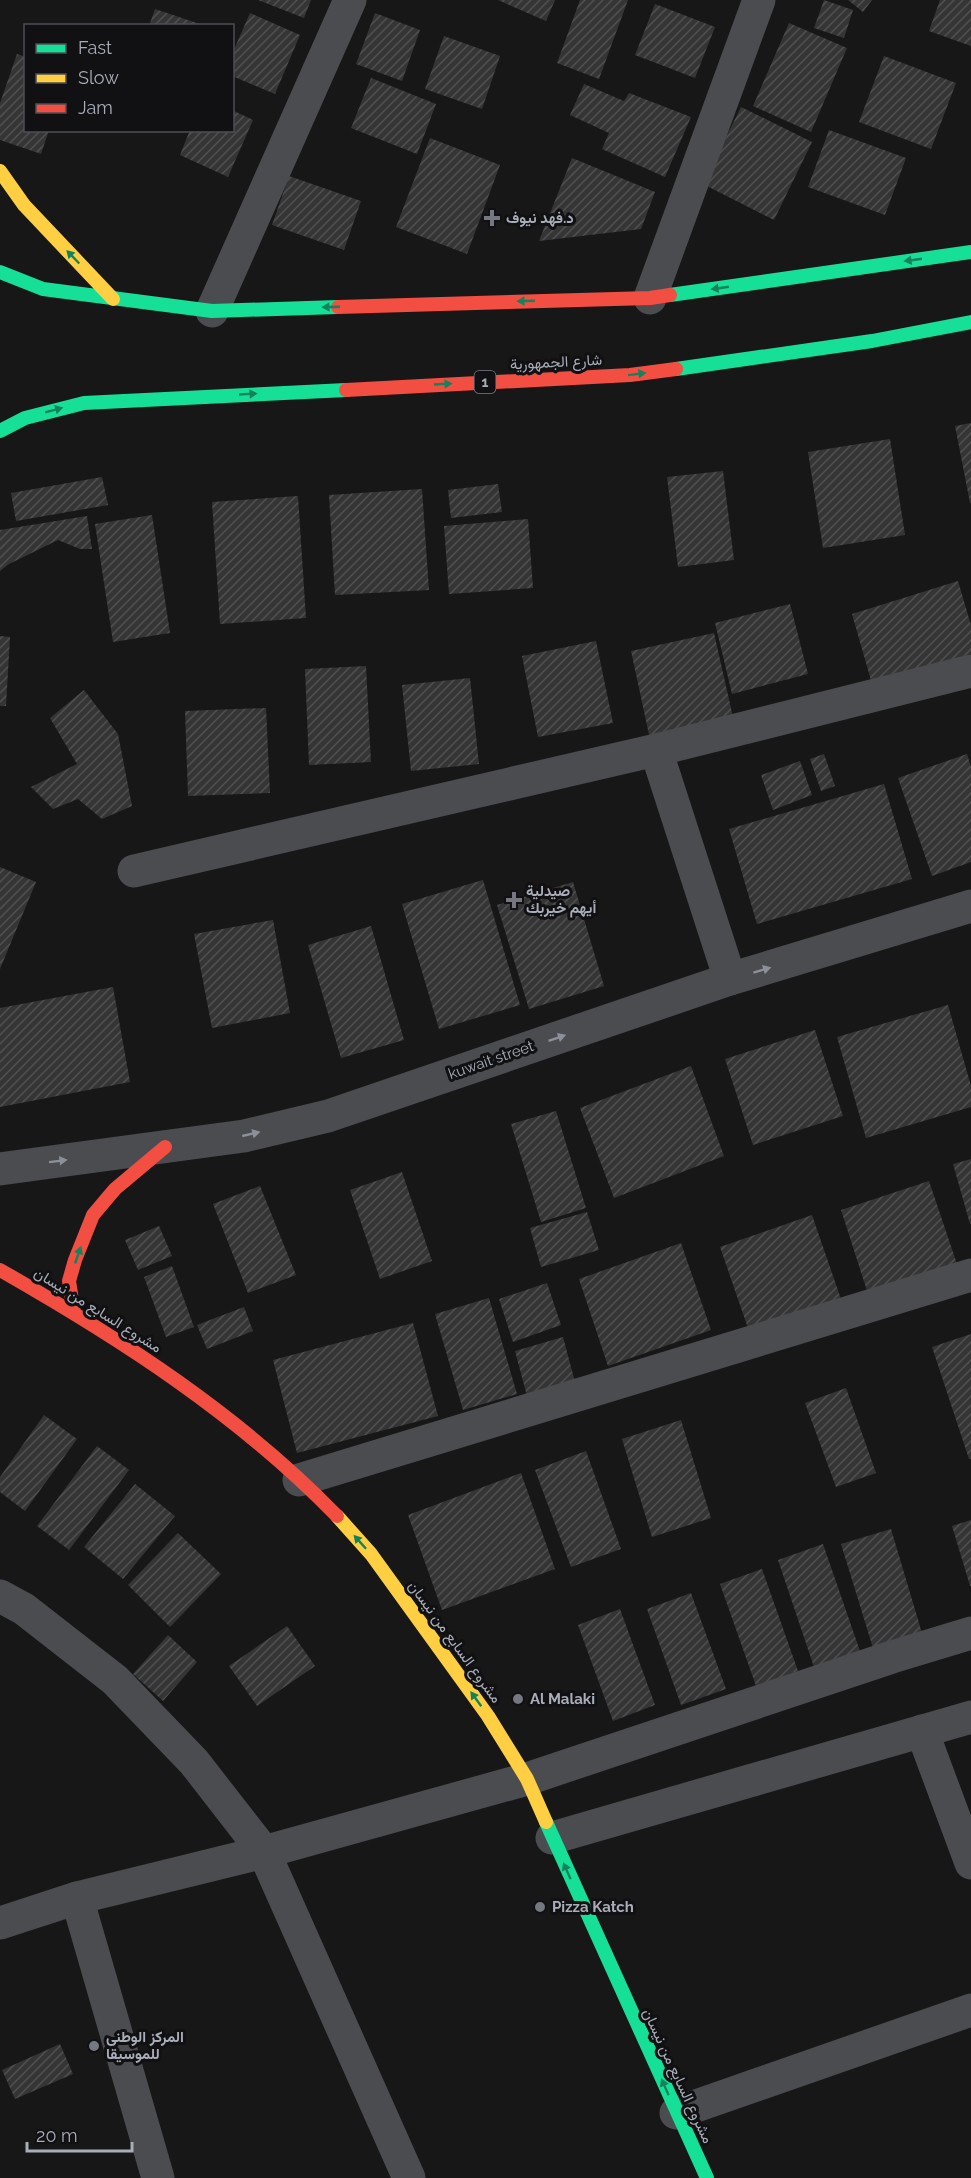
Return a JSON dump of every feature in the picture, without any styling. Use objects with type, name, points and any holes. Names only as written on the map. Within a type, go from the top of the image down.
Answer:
[{"type":"main road","points":[[0,171],[24,205],[113,299]]},
{"type":"main road","points":[[0,272],[43,289],[212,311],[650,298],[971,252]]},
{"type":"main road","name":"شارع الجمهورية","points":[[0,431],[25,418],[84,403],[630,375],[872,341],[971,322]]},
{"type":"main road","points":[[74,1312],[69,1281],[93,1215],[115,1188],[165,1147]]},
{"type":"main road","name":"مشروع السابع من نيسان","points":[[0,1270],[74,1312],[139,1353],[194,1393],[252,1438],[299,1480],[335,1514],[371,1554],[488,1716],[527,1779],[707,2178]]},
{"type":"street","points":[[212,311],[350,0]]},
{"type":"street","points":[[650,298],[759,0]]},
{"type":"street","points":[[134,871],[656,750],[971,671]]},
{"type":"street","points":[[656,750],[730,979]]},
{"type":"street","name":"kuwait street","points":[[0,1169],[244,1136],[327,1116],[730,979],[971,906]]},
{"type":"street","points":[[299,1480],[971,1275]]},
{"type":"street","points":[[0,1596],[24,1609],[115,1680],[194,1762],[264,1852],[409,2178]]},
{"type":"street","points":[[0,1923],[77,1898],[264,1852],[527,1779],[881,1660],[971,1633]]},
{"type":"street","points":[[552,1838],[971,1717]]},
{"type":"street","points":[[922,1731],[971,1863]]},
{"type":"street","points":[[77,1898],[158,2178]]},
{"type":"street","points":[[676,2113],[971,2010]]},
{"type":"building","points":[[258,0],[311,0],[304,18]]},
{"type":"building","points":[[498,0],[555,0],[546,21]]},
{"type":"building","points":[[580,0],[628,0],[599,79],[557,63]]},
{"type":"building","points":[[824,0],[853,10],[844,38],[814,28]]},
{"type":"building","points":[[848,0],[872,0],[863,12]]},
{"type":"building","points":[[940,0],[971,0],[971,46],[929,31]]},
{"type":"building","points":[[655,4],[715,27],[695,78],[635,55]]},
{"type":"building","points":[[155,9],[200,24],[150,24]]},
{"type":"building","points":[[250,13],[300,35],[275,94],[234,77],[234,49]]},
{"type":"building","points":[[375,13],[420,30],[402,81],[356,64]]},
{"type":"building","points":[[789,23],[847,48],[811,132],[753,106]]},
{"type":"building","points":[[444,36],[500,56],[482,109],[425,89]]},
{"type":"building","points":[[17,54],[24,56],[24,132],[48,132],[41,154],[0,140],[0,103]]},
{"type":"building","points":[[884,56],[956,83],[931,149],[859,122]]},
{"type":"building","points":[[371,78],[436,104],[417,154],[351,128]]},
{"type":"building","points":[[584,84],[624,101],[629,93],[691,117],[665,177],[602,149],[609,133],[570,115]]},
{"type":"building","points":[[741,107],[812,142],[774,220],[703,184]]},
{"type":"building","points":[[234,111],[253,120],[228,177],[180,155],[189,132],[234,132]]},
{"type":"building","points":[[829,130],[906,158],[885,215],[808,187]]},
{"type":"building","points":[[430,138],[500,165],[467,254],[396,227]]},
{"type":"building","points":[[572,158],[655,192],[641,229],[539,241]]},
{"type":"building","points":[[289,176],[361,201],[344,250],[272,225]]},
{"type":"building","points":[[971,423],[971,503],[970,503],[955,426]]},
{"type":"building","points":[[890,439],[905,535],[823,548],[808,452]]},
{"type":"building","points":[[723,471],[734,560],[678,567],[667,477]]},
{"type":"building","points":[[102,477],[108,505],[16,521],[11,493]]},
{"type":"building","points":[[498,484],[502,512],[451,518],[448,490]]},
{"type":"building","points":[[422,489],[429,590],[335,595],[329,495]]},
{"type":"building","points":[[298,496],[306,618],[220,624],[212,502]]},
{"type":"building","points":[[152,515],[170,633],[113,642],[95,524]]},
{"type":"building","points":[[87,516],[92,549],[80,549],[58,540],[9,564],[0,571],[0,530]]},
{"type":"building","points":[[528,519],[533,588],[449,594],[444,526]]},
{"type":"building","points":[[958,581],[971,625],[971,654],[872,684],[852,614]]},
{"type":"building","points":[[790,604],[808,674],[732,694],[715,623]]},
{"type":"building","points":[[714,633],[735,726],[651,744],[631,651]]},
{"type":"building","points":[[0,636],[10,637],[6,706],[0,706]]},
{"type":"building","points":[[596,641],[613,723],[538,737],[522,656]]},
{"type":"building","points":[[366,666],[371,762],[309,765],[305,669]]},
{"type":"building","points":[[470,678],[479,764],[411,771],[402,685]]},
{"type":"building","points":[[84,690],[118,734],[132,806],[102,819],[78,799],[53,809],[31,787],[77,764],[50,718]]},
{"type":"building","points":[[266,708],[270,793],[188,796],[185,711]]},
{"type":"building","points":[[824,754],[835,786],[821,791],[810,759]]},
{"type":"building","points":[[967,754],[971,767],[971,862],[932,876],[898,778]]},
{"type":"building","points":[[800,761],[812,795],[773,810],[761,775]]},
{"type":"building","points":[[884,784],[912,879],[757,924],[729,829]]},
{"type":"building","points":[[0,867],[36,882],[0,969]]},
{"type":"building","points":[[483,880],[520,1005],[439,1029],[402,904]]},
{"type":"building","points":[[573,882],[604,986],[529,1009],[497,905]]},
{"type":"building","points":[[273,920],[290,1013],[212,1028],[194,934]]},
{"type":"building","points":[[371,926],[404,1040],[341,1058],[308,945]]},
{"type":"building","points":[[113,987],[130,1082],[0,1107],[0,1008]]},
{"type":"building","points":[[948,1005],[971,1086],[971,1107],[866,1138],[837,1037]]},
{"type":"building","points":[[815,1030],[843,1116],[753,1145],[725,1059]]},
{"type":"building","points":[[691,1066],[724,1156],[614,1198],[580,1108]]},
{"type":"building","points":[[556,1111],[586,1208],[541,1222],[511,1124]]},
{"type":"building","points":[[971,1159],[971,1224],[970,1224],[953,1164]]},
{"type":"building","points":[[402,1172],[432,1261],[380,1279],[350,1190]]},
{"type":"building","points":[[929,1181],[957,1264],[868,1294],[841,1210]]},
{"type":"building","points":[[260,1186],[296,1275],[248,1293],[213,1204]]},
{"type":"building","points":[[587,1212],[599,1250],[541,1267],[530,1228]]},
{"type":"building","points":[[812,1215],[842,1302],[750,1334],[720,1247]]},
{"type":"building","points":[[159,1226],[172,1256],[138,1270],[125,1240]]},
{"type":"building","points":[[681,1243],[711,1330],[608,1366],[579,1279]]},
{"type":"building","points":[[172,1266],[194,1327],[166,1337],[144,1277]]},
{"type":"building","points":[[547,1283],[561,1325],[513,1342],[499,1299]]},
{"type":"building","points":[[489,1298],[517,1394],[463,1410],[435,1314]]},
{"type":"building","points":[[244,1307],[253,1331],[207,1349],[197,1325]]},
{"type":"building","points":[[413,1323],[438,1416],[297,1453],[273,1360]]},
{"type":"building","points":[[971,1334],[971,1459],[969,1459],[932,1347]]},
{"type":"building","points":[[563,1337],[575,1382],[527,1396],[515,1351]]},
{"type":"building","points":[[846,1388],[876,1473],[836,1487],[805,1403]]},
{"type":"building","points":[[44,1415],[77,1439],[25,1511],[0,1492],[0,1477]]},
{"type":"building","points":[[681,1420],[711,1518],[652,1537],[622,1439]]},
{"type":"building","points":[[97,1446],[129,1470],[69,1550],[37,1526]]},
{"type":"building","points":[[586,1451],[621,1549],[571,1567],[535,1470]]},
{"type":"building","points":[[521,1473],[555,1569],[442,1610],[408,1515]]},
{"type":"building","points":[[135,1484],[175,1516],[123,1579],[84,1547]]},
{"type":"building","points":[[971,1520],[971,1586],[970,1586],[952,1526]]},
{"type":"building","points":[[891,1529],[922,1633],[873,1648],[841,1544]]},
{"type":"building","points":[[178,1533],[221,1574],[170,1627],[128,1585]]},
{"type":"building","points":[[823,1544],[861,1654],[815,1670],[778,1560]]},
{"type":"building","points":[[762,1569],[798,1671],[756,1686],[720,1584]]},
{"type":"building","points":[[691,1593],[726,1689],[681,1705],[647,1609]]},
{"type":"building","points":[[620,1609],[655,1705],[613,1721],[578,1625]]},
{"type":"building","points":[[287,1626],[315,1666],[257,1706],[229,1666]]},
{"type":"building","points":[[168,1635],[197,1662],[163,1701],[133,1674]]},
{"type":"building","points":[[60,2044],[73,2074],[15,2099],[2,2070]]},
{"type":"traffic: fast","points":[[670,295],[971,252]]},
{"type":"traffic: fast","points":[[0,272],[43,289],[212,311],[338,307]]},
{"type":"traffic: fast","points":[[676,369],[872,341],[971,322]]},
{"type":"traffic: fast","points":[[0,431],[25,418],[84,403],[346,390]]},
{"type":"traffic: fast","points":[[546,1822],[707,2178]]},
{"type":"traffic: slow","points":[[0,171],[24,205],[113,299]]},
{"type":"traffic: slow","points":[[337,1516],[371,1554],[488,1716],[527,1779],[546,1822]]},
{"type":"traffic: jam","points":[[338,307],[650,298],[670,295]]},
{"type":"traffic: jam","points":[[346,390],[630,375],[676,369]]},
{"type":"traffic: jam","points":[[74,1312],[69,1281],[93,1215],[115,1189],[165,1147]]},
{"type":"traffic: jam","points":[[0,1270],[90,1323],[177,1381],[260,1445],[337,1516]]},
{"type":"place","name":"د.فهد نيوف","points":[[492,218]]},
{"type":"place","name":"صيدلية أيهم خيربك","points":[[514,900]]},
{"type":"place","name":"Al Malaki","points":[[518,1699]]},
{"type":"place","name":"Pizza Katch","points":[[540,1907]]},
{"type":"place","name":"المركز الوطني للموسيقا","points":[[94,2046]]}]
